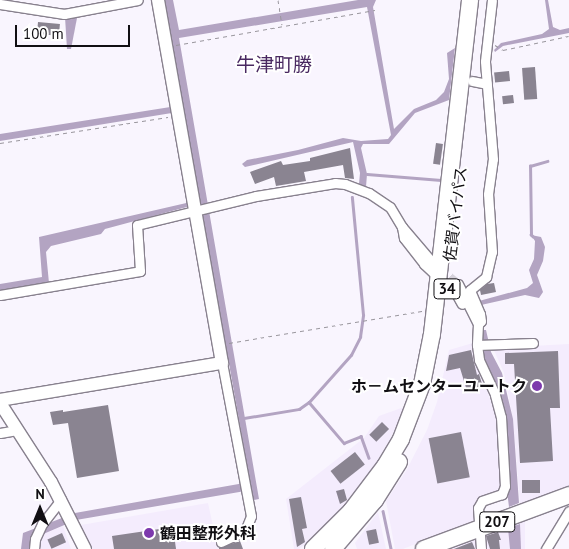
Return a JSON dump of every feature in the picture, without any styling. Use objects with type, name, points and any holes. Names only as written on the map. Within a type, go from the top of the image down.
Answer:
[{"type":"highway","name":"佐賀バイパス","points":[[324,547],[372,485],[400,439],[422,384],[428,357],[434,311],[448,282],[470,0]]},
{"type":"highway","name":"佐賀バイパス","points":[[324,547],[375,500],[404,454],[428,398],[438,360],[448,282],[479,83],[481,0]]},
{"type":"highway","name":"207","points":[[424,549],[569,495]]},
{"type":"street","points":[[0,4],[64,14],[138,0]]},
{"type":"street","points":[[158,0],[178,109],[199,206],[222,363],[251,516],[245,531],[221,542]]},
{"type":"street","points":[[481,549],[478,529],[478,508],[482,501],[502,494],[506,486],[501,417],[495,395],[479,360],[477,345],[478,329],[481,321],[470,290],[486,277],[492,252],[488,194],[493,159],[479,83],[485,61],[492,0]]},
{"type":"street","points":[[0,295],[140,271],[138,225],[199,206],[335,183],[345,184],[370,193],[390,207],[402,227],[431,261]]},
{"type":"street","points":[[402,227],[404,238],[424,264],[448,282],[478,329]]},
{"type":"street","points":[[477,345],[533,343]]},
{"type":"street","points":[[85,549],[61,500],[0,401],[222,363]]},
{"type":"street","points":[[0,433],[17,430]]},
{"type":"street","points":[[34,549],[35,538],[42,524],[61,500]]},
{"type":"street","points":[[546,549],[569,511]]},
{"type":"path","points":[[278,0],[282,26]]},
{"type":"path","points":[[183,44],[375,10]]},
{"type":"path","points":[[494,45],[503,50],[569,36]]},
{"type":"path","points":[[0,143],[178,109]]},
{"type":"path","points":[[219,345],[425,310],[434,311]]},
{"type":"shaded area","points":[[165,0],[173,0],[179,30],[358,0],[376,0],[373,7],[394,129],[414,109],[436,100],[444,92],[449,79],[447,53],[455,48],[449,100],[415,113],[389,144],[363,144],[361,148],[367,174],[366,187],[359,184],[360,173],[353,142],[245,167],[242,164],[247,160],[298,150],[343,138],[361,141],[388,139],[391,135],[367,7],[179,38],[259,499],[254,500],[251,490],[76,520],[34,538],[31,549],[21,549],[23,533],[75,513],[250,482],[201,206],[198,204],[105,229],[101,234],[51,246],[46,252],[49,283],[0,291],[0,284],[42,277],[39,237],[195,201],[184,111],[0,141],[0,134],[183,105]]},
{"type":"shaded area","points":[[545,0],[548,0],[553,27],[560,30],[569,28],[569,33],[503,46],[495,52],[494,50],[501,43],[542,34],[549,29]]},
{"type":"shaded area","points":[[73,16],[77,18],[71,49],[67,49],[65,17]]},
{"type":"shaded area","points":[[531,235],[541,237],[545,247],[543,261],[537,275],[543,292],[539,298],[525,295],[481,305],[479,301],[527,288],[533,283],[529,270],[534,259],[535,241]]},
{"type":"shaded area","points":[[482,330],[486,330],[491,352],[502,373],[513,419],[519,503],[509,507],[507,491],[510,484],[504,412],[494,381],[482,358]]},
{"type":"shaded area","points":[[473,343],[477,363],[498,421],[502,486],[497,492],[481,499],[475,520],[403,549],[395,549],[386,501],[406,471],[427,430],[437,402],[449,350]]},
{"type":"shaded area","points":[[569,344],[569,486],[520,504],[513,419],[504,373],[493,348]]},
{"type":"shaded area","points":[[404,407],[398,424],[375,466],[352,499],[320,533],[299,549],[294,549],[286,499],[364,438],[379,416]]},
{"type":"shaded area","name":"鶴田整形外科","points":[[208,503],[218,549],[91,549],[81,525]]},
{"type":"shaded area","points":[[378,512],[386,549],[357,549],[355,543]]},
{"type":"shaded area","points":[[525,521],[525,549],[445,549]]},
{"type":"shaded area","points":[[520,524],[521,549],[510,549],[508,528]]},
{"type":"shaded area","points":[[63,526],[71,549],[31,549],[34,538]]},
{"type":"building","points":[[38,22],[60,24],[59,36],[37,34]]},
{"type":"building","points":[[535,67],[537,99],[524,100],[522,68]]},
{"type":"building","points":[[509,71],[510,81],[495,83],[494,73]]},
{"type":"building","points":[[513,95],[514,103],[503,104],[502,96]]},
{"type":"building","points":[[436,143],[443,144],[440,165],[433,164]]},
{"type":"building","points":[[350,148],[354,179],[345,178],[343,165],[304,172],[306,181],[276,186],[274,177],[255,184],[250,172],[281,161],[283,165],[310,161],[310,158]]},
{"type":"building","points":[[494,283],[496,292],[481,295],[480,290],[487,284]]},
{"type":"building","points":[[471,350],[477,375],[479,374],[483,387],[467,391],[460,368],[446,371],[449,355]]},
{"type":"building","points":[[558,351],[560,408],[550,408],[553,461],[520,463],[514,364],[505,364],[505,353]]},
{"type":"building","points":[[108,405],[119,471],[77,478],[68,423],[53,425],[50,412],[63,410],[63,412]]},
{"type":"building","points":[[382,422],[389,429],[376,442],[369,435]]},
{"type":"building","points":[[461,432],[470,477],[437,483],[429,438]]},
{"type":"building","points":[[355,452],[365,465],[340,484],[331,471]]},
{"type":"building","points":[[522,480],[540,480],[540,493],[522,493]]},
{"type":"building","points":[[344,489],[347,500],[340,504],[336,491]]},
{"type":"building","points":[[301,497],[307,528],[302,529],[305,542],[297,547],[289,499]]},
{"type":"building","name":"鶴田整形外科","points":[[173,527],[176,549],[114,549],[112,536]]},
{"type":"building","points":[[376,529],[379,543],[369,545],[366,531]]},
{"type":"building","points":[[498,532],[501,540],[499,540],[500,549],[490,549],[486,536]]},
{"type":"building","points":[[62,533],[66,542],[51,549],[47,540]]},
{"type":"building","points":[[240,541],[243,549],[219,549],[219,548]]},
{"type":"building","points":[[472,542],[475,549],[454,549]]},
{"type":"waterway","points":[[533,237],[531,235],[530,166],[547,161]]},
{"type":"waterway","points":[[367,174],[441,180]]},
{"type":"waterway","points":[[244,418],[299,409],[309,402],[351,355],[360,337],[363,315],[352,198]]},
{"type":"waterway","points":[[309,402],[344,443],[361,436],[369,458]]},
{"type":"waterway","points":[[383,511],[391,549]]},
{"type":"tunnel","points":[[439,268],[458,284]]},
{"type":"place","name":"ホ－ムセンターユートク","points":[[537,386]]},
{"type":"place","name":"鶴田整形外科","points":[[149,533]]},
{"type":"district","name":"牛津町勝","points":[[274,65]]}]
